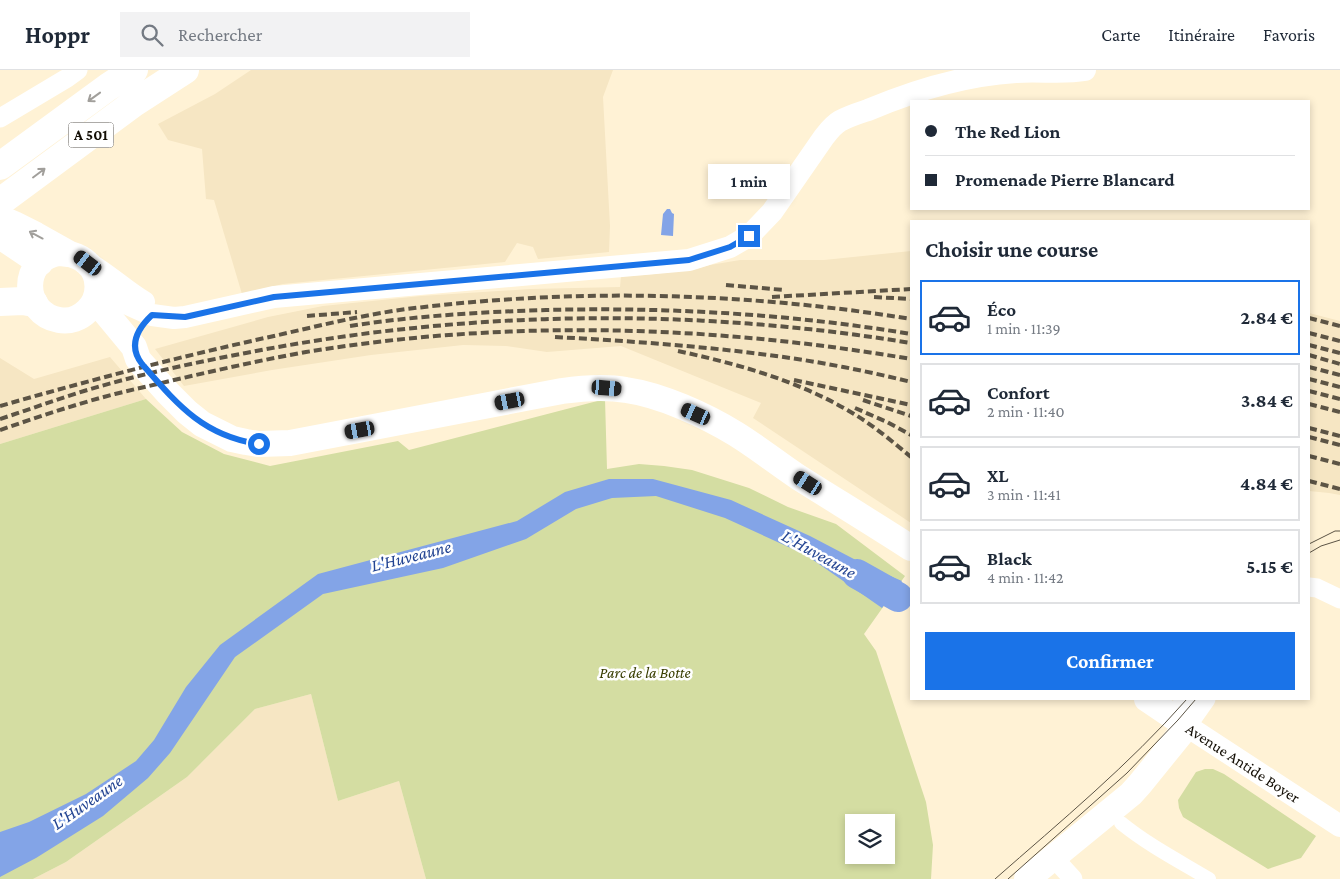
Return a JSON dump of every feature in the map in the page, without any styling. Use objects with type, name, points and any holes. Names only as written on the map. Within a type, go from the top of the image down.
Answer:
[{"type":"highway","name":"A 501","points":[[0,166],[134,70]]},
{"type":"highway","name":"A 501","points":[[0,202],[134,103],[185,70]]},
{"type":"highway","points":[[0,302],[23,301],[34,303]]},
{"type":"main road","points":[[0,218],[79,258],[94,270],[98,288],[96,298],[90,308],[83,315],[74,319],[63,321],[51,318],[41,312],[34,303],[30,293],[30,282],[33,272],[48,257],[59,253],[79,258]]},
{"type":"main road","points":[[0,236],[40,263]]},
{"type":"main road","points":[[96,298],[168,394],[202,424],[232,439],[259,444],[290,443],[569,390],[600,388],[638,392],[671,402],[715,422],[910,547]]},
{"type":"main road","points":[[74,319],[92,322],[102,327],[126,352],[136,353]]},
{"type":"main road","name":"Avenue Antide Boyer","points":[[1149,700],[1182,714]]},
{"type":"main road","points":[[1027,879],[1140,784],[1182,714]]},
{"type":"street","points":[[0,118],[78,70]]},
{"type":"street","points":[[96,298],[123,302],[163,316],[185,317],[274,297],[689,260],[730,247],[749,236],[772,212],[824,137],[840,122],[908,95],[945,84],[993,74],[1085,70]]},
{"type":"street","points":[[79,258],[104,272],[129,294],[163,316]]},
{"type":"street","points":[[136,353],[137,334],[143,323],[163,316]]},
{"type":"street","points":[[1310,587],[1317,588],[1340,599]]},
{"type":"street","points":[[1182,714],[1204,700]]},
{"type":"street","name":"Avenue Antide Boyer","points":[[1182,714],[1340,826]]},
{"type":"street","points":[[1121,823],[1135,835],[1209,879]]},
{"type":"street","points":[[1053,857],[1073,879]]},
{"type":"shaded area","points":[[251,70],[613,70],[603,97],[610,226],[609,252],[538,259],[533,247],[517,243],[505,262],[283,284],[242,294],[214,200],[206,199],[202,149],[168,140],[158,124],[215,94]]},
{"type":"shaded area","points":[[910,251],[910,522],[753,418],[761,403],[621,346],[547,352],[506,346],[463,345],[371,355],[184,386],[155,349],[268,317],[323,306],[421,296],[530,289],[620,287],[621,276],[696,269],[740,260],[824,260]]},
{"type":"shaded area","points":[[1310,313],[1340,321],[1340,495],[1310,491]]},
{"type":"shaded area","points":[[110,357],[146,399],[0,444],[0,358],[34,379]]},
{"type":"shaded area","points":[[311,694],[338,801],[399,781],[426,879],[33,879],[66,862],[187,777],[255,709]]},
{"type":"green space","name":"Parc de la Botte","points":[[146,399],[182,432],[224,454],[270,466],[398,441],[409,450],[605,399],[607,469],[639,464],[664,466],[692,470],[749,488],[788,507],[836,524],[905,576],[864,634],[876,651],[926,802],[933,845],[931,879],[426,879],[399,781],[338,801],[311,694],[255,709],[187,777],[66,862],[33,879],[0,879],[0,444]]},
{"type":"green space","points":[[1213,769],[1224,774],[1316,836],[1301,858],[1268,869],[1183,817],[1178,800],[1196,772]]},
{"type":"water","points":[[667,209],[670,209],[674,214],[673,236],[661,235],[663,214]]},
{"type":"water","points":[[609,479],[653,479],[731,500],[810,536],[871,568],[902,581],[882,608],[806,555],[725,518],[656,496],[612,498],[576,509],[526,539],[443,568],[323,594],[235,657],[170,753],[148,778],[103,816],[36,858],[0,877],[0,832],[29,822],[86,794],[136,761],[154,740],[186,687],[220,645],[318,574],[517,521],[565,492]]},
{"type":"waterway","name":"L'Huveaune","points":[[857,574],[898,597]]},
{"type":"tram line","points":[[1310,544],[1335,531],[1340,531]]},
{"type":"tram line","points":[[1310,552],[1321,546],[1340,540]]},
{"type":"tram line","points":[[995,879],[1118,770],[1186,700]]},
{"type":"tram line","points":[[1008,879],[1127,773],[1195,700]]},
{"type":"railway","points":[[726,285],[784,290]]},
{"type":"railway","points":[[772,297],[910,289]]},
{"type":"railway","points":[[0,406],[171,360],[324,325],[390,311],[470,302],[596,296],[722,298],[785,303],[910,319]]},
{"type":"railway","points":[[874,297],[910,299]]},
{"type":"railway","points":[[350,326],[472,313],[592,309],[729,313],[820,321],[910,334]]},
{"type":"railway","points":[[307,316],[357,312]]},
{"type":"railway","points":[[0,419],[73,394],[185,365],[328,339],[411,328],[495,321],[578,318],[662,319],[745,323],[828,331],[910,343]]},
{"type":"railway","points":[[1310,318],[1340,326]]},
{"type":"railway","points":[[0,430],[100,398],[256,362],[306,352],[382,341],[457,334],[609,330],[685,333],[760,339],[910,359]]},
{"type":"railway","points":[[1310,333],[1340,341]]},
{"type":"railway","points":[[555,337],[666,344],[749,352],[827,364],[910,382]]},
{"type":"railway","points":[[1310,345],[1340,353]]},
{"type":"railway","points":[[678,351],[746,368],[812,392],[861,419],[910,456]]},
{"type":"railway","points":[[1310,355],[1340,364]]},
{"type":"railway","points":[[1310,367],[1340,375]]},
{"type":"railway","points":[[1310,379],[1340,387]]},
{"type":"railway","points":[[794,380],[910,405]]},
{"type":"railway","points":[[1310,391],[1340,399]]},
{"type":"railway","points":[[863,400],[910,416]]},
{"type":"railway","points":[[1310,404],[1340,412]]},
{"type":"railway","points":[[855,408],[910,434]]},
{"type":"railway","points":[[1310,428],[1340,436]]},
{"type":"railway","points":[[1310,437],[1340,445]]},
{"type":"railway","points":[[1310,456],[1340,464]]},
{"type":"railway","points":[[1310,481],[1340,489]]},
{"type":"route","points":[[259,444],[232,439],[202,424],[168,394],[138,359],[134,347],[137,334],[143,323],[152,315],[174,318],[185,317],[274,297],[689,260],[730,247],[749,236]]}]
